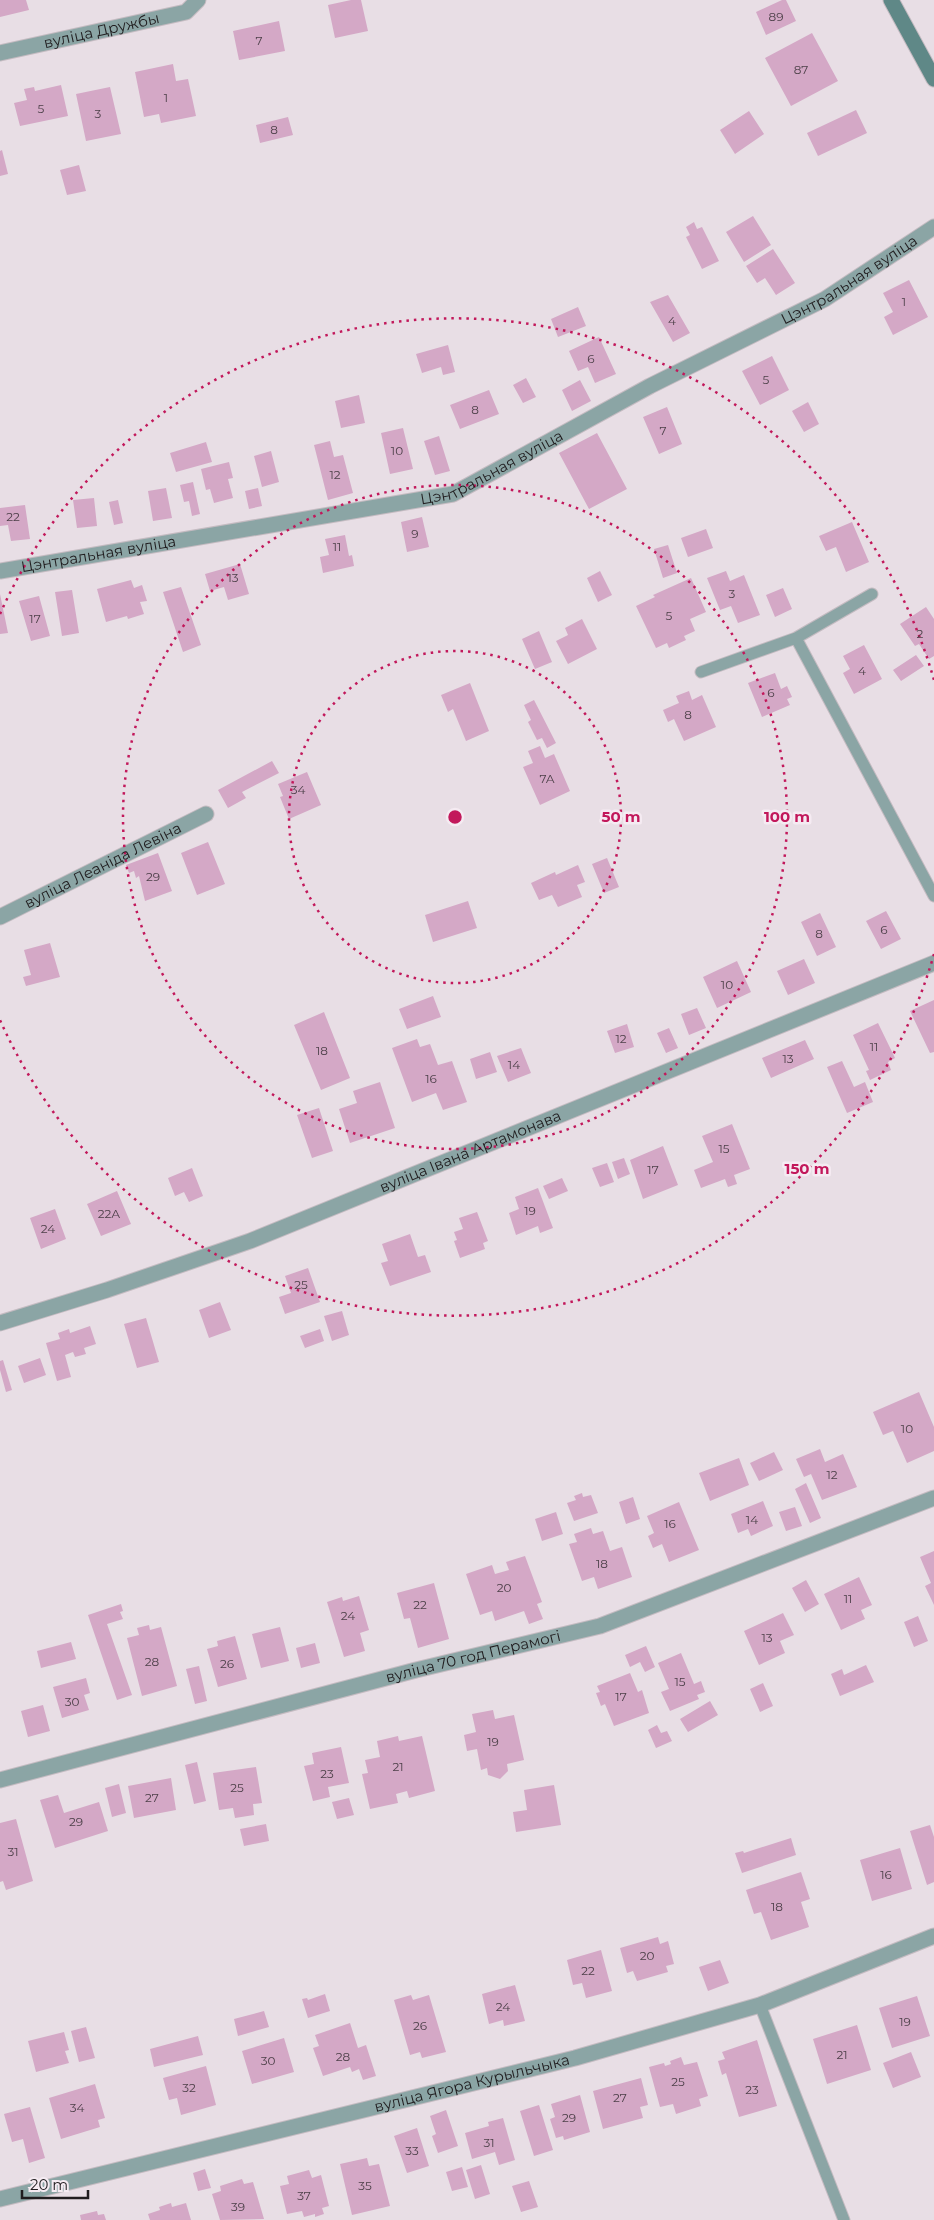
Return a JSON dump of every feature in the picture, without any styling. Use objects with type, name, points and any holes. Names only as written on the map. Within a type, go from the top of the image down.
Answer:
[{"type":"main road","points":[[891,0],[934,79]]},
{"type":"street","name":"вуліца Дружбы","points":[[0,53],[186,12],[198,0]]},
{"type":"street","name":"Цэнтральная вуліца","points":[[0,571],[453,494],[650,386],[825,299],[934,226]]},
{"type":"street","name":"вуліца Леаніда Левіна","points":[[0,917],[206,814]]},
{"type":"street","name":"вуліца Івана Артамонава","points":[[0,1323],[106,1290],[250,1240],[934,962]]},
{"type":"street","name":"вуліца 70 год Перамогі","points":[[0,1780],[416,1670],[600,1626],[934,1498]]},
{"type":"street","name":"вуліца Ягора Курыльчыка","points":[[0,2198],[575,2058],[760,2005],[934,1936]]},
{"type":"lane","points":[[702,672],[796,638],[872,594]]},
{"type":"lane","points":[[796,638],[934,896]]},
{"type":"lane","points":[[760,2005],[844,2220]]},
{"type":"building","points":[[0,0],[26,0],[29,10],[0,17]]},
{"type":"building","points":[[361,0],[368,31],[335,38],[328,5]]},
{"type":"building","points":[[786,0],[796,21],[766,35],[756,12]]},
{"type":"building","points":[[279,21],[285,51],[239,60],[233,31]]},
{"type":"building","points":[[812,33],[838,81],[791,106],[765,58]]},
{"type":"building","points":[[173,64],[176,81],[188,79],[196,116],[161,123],[159,114],[144,117],[135,72]]},
{"type":"building","points":[[61,85],[68,116],[20,126],[14,103],[27,100],[24,89],[34,87],[35,91]]},
{"type":"building","points":[[110,87],[121,134],[86,141],[76,94]]},
{"type":"building","points":[[856,110],[867,133],[818,156],[807,133]]},
{"type":"building","points":[[749,111],[764,134],[735,154],[720,130]]},
{"type":"building","points":[[288,117],[293,135],[260,143],[256,125]]},
{"type":"building","points":[[2,150],[8,174],[0,176],[0,151]]},
{"type":"building","points":[[79,165],[86,191],[67,195],[60,170]]},
{"type":"building","points":[[753,216],[771,245],[744,262],[726,232]]},
{"type":"building","points":[[694,222],[697,229],[702,227],[719,261],[702,269],[686,237],[690,235],[686,227]]},
{"type":"building","points":[[773,249],[795,283],[776,295],[765,278],[757,283],[746,266]]},
{"type":"building","points":[[909,280],[928,317],[893,335],[884,317],[893,312],[883,293]]},
{"type":"building","points":[[668,295],[690,333],[673,342],[650,302]]},
{"type":"building","points":[[578,307],[586,326],[558,337],[551,319]]},
{"type":"building","points":[[599,337],[616,374],[595,383],[588,367],[578,371],[569,351]]},
{"type":"building","points":[[448,345],[455,372],[443,375],[441,367],[422,373],[416,354]]},
{"type":"building","points":[[772,356],[789,390],[760,405],[742,371]]},
{"type":"building","points":[[526,378],[536,397],[523,403],[513,385]]},
{"type":"building","points":[[580,380],[591,401],[572,411],[562,390]]},
{"type":"building","points":[[489,390],[499,414],[460,429],[450,405]]},
{"type":"building","points":[[359,395],[365,423],[341,428],[335,401]]},
{"type":"building","points":[[808,402],[819,424],[804,432],[792,411]]},
{"type":"building","points":[[667,407],[682,444],[659,454],[643,417]]},
{"type":"building","points":[[403,428],[413,469],[390,474],[381,433]]},
{"type":"building","points":[[597,433],[627,489],[589,509],[559,453]]},
{"type":"building","points":[[439,436],[450,471],[435,475],[424,441]]},
{"type":"building","points":[[330,441],[334,457],[343,455],[353,493],[328,500],[314,445]]},
{"type":"building","points":[[206,442],[212,462],[176,472],[170,453]]},
{"type":"building","points":[[271,451],[279,482],[262,487],[254,456]]},
{"type":"building","points":[[229,462],[233,478],[228,479],[233,498],[214,503],[210,489],[206,490],[201,469]]},
{"type":"building","points":[[193,482],[200,514],[192,516],[189,501],[184,502],[180,485]]},
{"type":"building","points":[[166,488],[172,518],[153,521],[148,491]]},
{"type":"building","points":[[258,488],[262,506],[249,509],[245,491]]},
{"type":"building","points":[[94,498],[97,526],[77,528],[73,500]]},
{"type":"building","points":[[118,500],[123,523],[114,525],[109,502]]},
{"type":"building","points":[[25,505],[30,539],[11,541],[8,525],[0,526],[0,508]]},
{"type":"building","points":[[422,517],[429,547],[407,552],[401,522]]},
{"type":"building","points":[[852,522],[869,562],[846,572],[836,547],[826,551],[819,536]]},
{"type":"building","points":[[706,529],[713,548],[688,557],[681,538]]},
{"type":"building","points":[[345,535],[349,556],[352,555],[354,566],[323,573],[320,557],[329,555],[325,539]]},
{"type":"building","points":[[668,545],[677,573],[663,578],[654,549]]},
{"type":"building","points":[[240,564],[249,594],[228,600],[224,587],[210,591],[205,574]]},
{"type":"building","points":[[600,571],[612,595],[598,602],[587,578]]},
{"type":"building","points":[[726,571],[730,581],[744,575],[760,615],[738,623],[731,606],[720,610],[707,578]]},
{"type":"building","points":[[691,578],[706,612],[690,619],[695,631],[684,636],[686,640],[669,648],[667,643],[656,648],[636,606],[655,597],[653,595]]},
{"type":"building","points":[[131,580],[134,588],[142,585],[147,601],[140,602],[144,614],[128,619],[127,616],[106,622],[97,589]]},
{"type":"building","points":[[181,587],[201,645],[183,652],[163,592]]},
{"type":"building","points":[[783,588],[792,609],[775,617],[766,595]]},
{"type":"building","points":[[72,590],[79,633],[62,636],[55,592]]},
{"type":"building","points":[[0,594],[8,633],[0,634]]},
{"type":"building","points":[[39,596],[50,636],[31,641],[19,601]]},
{"type":"building","points":[[926,607],[934,619],[934,656],[929,659],[919,644],[915,646],[900,624]]},
{"type":"building","points":[[582,619],[597,649],[568,664],[556,641],[568,635],[565,628]]},
{"type":"building","points":[[539,631],[552,662],[535,669],[522,639]]},
{"type":"building","points":[[864,645],[882,679],[854,694],[843,673],[850,669],[843,656]]},
{"type":"building","points":[[916,655],[924,666],[901,681],[893,670]]},
{"type":"building","points":[[775,673],[781,689],[787,686],[792,697],[787,699],[790,705],[762,717],[748,683]]},
{"type":"building","points":[[470,683],[489,731],[466,741],[453,709],[448,712],[441,695]]},
{"type":"building","points":[[689,691],[692,700],[702,695],[716,727],[684,741],[674,719],[668,722],[663,710],[679,703],[676,696]]},
{"type":"building","points":[[534,700],[556,743],[547,748],[542,738],[537,740],[528,722],[531,720],[524,705]]},
{"type":"building","points":[[540,746],[545,758],[554,754],[570,791],[540,805],[523,767],[533,763],[528,751]]},
{"type":"building","points":[[272,761],[279,773],[242,792],[246,798],[228,808],[218,790]]},
{"type":"building","points":[[307,772],[321,805],[289,819],[280,797],[283,796],[278,784]]},
{"type":"building","points":[[208,842],[225,884],[197,895],[181,853]]},
{"type":"building","points":[[158,853],[172,891],[145,901],[139,876],[136,878],[134,871],[129,873],[126,865]]},
{"type":"building","points":[[607,858],[619,887],[604,893],[592,864]]},
{"type":"building","points":[[578,865],[585,882],[577,885],[582,897],[558,907],[552,895],[539,900],[531,883],[555,872],[556,875]]},
{"type":"building","points":[[468,901],[477,928],[433,942],[425,915]]},
{"type":"building","points":[[886,911],[901,939],[881,949],[866,921]]},
{"type":"building","points":[[820,913],[836,947],[817,956],[801,922]]},
{"type":"building","points":[[50,943],[60,977],[26,986],[23,977],[31,975],[24,950]]},
{"type":"building","points":[[804,959],[815,983],[788,995],[777,971]]},
{"type":"building","points":[[737,961],[751,992],[717,1008],[703,977]]},
{"type":"building","points":[[433,996],[441,1017],[407,1029],[399,1009]]},
{"type":"building","points":[[934,1000],[934,1052],[930,1053],[910,1011]]},
{"type":"building","points":[[697,1008],[706,1028],[689,1035],[681,1014]]},
{"type":"building","points":[[324,1012],[350,1078],[321,1090],[294,1025]]},
{"type":"building","points":[[878,1023],[895,1058],[888,1062],[891,1070],[870,1080],[866,1071],[869,1070],[853,1035]]},
{"type":"building","points":[[627,1024],[634,1047],[615,1053],[607,1031]]},
{"type":"building","points":[[669,1028],[678,1048],[666,1053],[657,1033]]},
{"type":"building","points":[[417,1039],[420,1047],[430,1044],[438,1065],[452,1061],[467,1102],[443,1110],[436,1093],[412,1102],[392,1048]]},
{"type":"building","points":[[805,1040],[814,1059],[771,1078],[762,1058]]},
{"type":"building","points":[[521,1048],[531,1073],[508,1082],[497,1056]]},
{"type":"building","points":[[490,1052],[497,1072],[476,1079],[470,1059]]},
{"type":"building","points":[[842,1061],[854,1087],[865,1082],[873,1102],[847,1113],[827,1067]]},
{"type":"building","points":[[380,1082],[395,1128],[350,1143],[339,1109],[357,1103],[353,1091]]},
{"type":"building","points":[[319,1108],[333,1151],[312,1158],[297,1115]]},
{"type":"building","points":[[732,1124],[750,1169],[734,1175],[737,1184],[728,1187],[725,1179],[701,1188],[694,1170],[713,1162],[702,1136]]},
{"type":"building","points":[[663,1146],[678,1185],[643,1199],[630,1160]]},
{"type":"building","points":[[624,1158],[630,1174],[618,1179],[612,1162]]},
{"type":"building","points":[[607,1163],[614,1182],[600,1187],[592,1168]]},
{"type":"building","points":[[192,1168],[203,1196],[189,1202],[184,1192],[175,1196],[168,1178]]},
{"type":"building","points":[[562,1178],[568,1191],[549,1199],[543,1186]]},
{"type":"building","points":[[538,1188],[553,1228],[540,1233],[538,1226],[516,1235],[509,1213],[519,1209],[515,1197]]},
{"type":"building","points":[[117,1191],[131,1224],[101,1236],[87,1204]]},
{"type":"building","points":[[55,1209],[66,1239],[41,1249],[30,1218]]},
{"type":"building","points":[[477,1212],[488,1241],[483,1243],[485,1249],[460,1258],[454,1241],[457,1240],[454,1232],[463,1229],[459,1218]]},
{"type":"building","points":[[410,1234],[418,1257],[425,1255],[431,1272],[390,1286],[381,1263],[388,1261],[382,1244]]},
{"type":"building","points":[[308,1268],[320,1302],[285,1314],[279,1297],[291,1293],[285,1276]]},
{"type":"building","points":[[220,1302],[231,1330],[209,1338],[199,1310]]},
{"type":"building","points":[[342,1311],[349,1335],[332,1341],[324,1316]]},
{"type":"building","points":[[146,1318],[159,1362],[137,1368],[124,1324]]},
{"type":"building","points":[[90,1326],[96,1344],[84,1348],[86,1354],[75,1357],[73,1352],[65,1355],[71,1377],[57,1381],[46,1343],[60,1339],[58,1333],[69,1329],[70,1333]]},
{"type":"building","points":[[320,1329],[324,1341],[305,1348],[300,1336]]},
{"type":"building","points":[[40,1358],[46,1375],[24,1383],[18,1366]]},
{"type":"building","points":[[3,1360],[12,1390],[6,1392],[0,1370],[0,1361]]},
{"type":"building","points":[[919,1392],[934,1427],[934,1451],[907,1463],[893,1431],[883,1435],[873,1412]]},
{"type":"building","points":[[820,1449],[825,1462],[843,1454],[857,1487],[822,1500],[811,1474],[804,1477],[796,1459]]},
{"type":"building","points":[[774,1452],[783,1470],[759,1481],[750,1463]]},
{"type":"building","points":[[739,1458],[749,1485],[710,1501],[699,1473]]},
{"type":"building","points":[[806,1483],[821,1518],[810,1523],[795,1489]]},
{"type":"building","points":[[582,1493],[583,1497],[591,1495],[598,1513],[574,1521],[567,1503],[576,1500],[574,1496]]},
{"type":"building","points":[[633,1497],[640,1519],[626,1524],[619,1502]]},
{"type":"building","points":[[763,1501],[773,1526],[751,1536],[748,1529],[738,1533],[731,1514]]},
{"type":"building","points":[[679,1502],[699,1550],[669,1562],[662,1544],[653,1548],[648,1536],[654,1533],[647,1516]]},
{"type":"building","points":[[795,1507],[802,1526],[786,1531],[779,1512]]},
{"type":"building","points":[[556,1512],[563,1534],[542,1541],[535,1519]]},
{"type":"building","points":[[591,1528],[593,1534],[603,1531],[610,1551],[622,1547],[632,1577],[598,1589],[594,1577],[582,1581],[569,1544],[577,1542],[574,1534]]},
{"type":"building","points":[[934,1551],[934,1605],[925,1586],[931,1583],[920,1557]]},
{"type":"building","points":[[525,1556],[542,1602],[537,1604],[543,1619],[529,1624],[524,1611],[495,1621],[492,1611],[480,1615],[466,1574],[492,1565],[495,1574],[509,1570],[506,1562]]},
{"type":"building","points":[[859,1577],[872,1605],[861,1610],[865,1619],[841,1630],[824,1594]]},
{"type":"building","points":[[806,1580],[819,1604],[805,1612],[792,1588]]},
{"type":"building","points":[[434,1583],[449,1639],[418,1648],[410,1618],[404,1619],[397,1593]]},
{"type":"building","points":[[359,1596],[369,1630],[360,1633],[365,1651],[344,1657],[327,1602],[342,1597],[343,1601]]},
{"type":"building","points":[[121,1604],[123,1611],[120,1612],[123,1619],[107,1624],[132,1695],[117,1700],[88,1615]]},
{"type":"building","points":[[783,1613],[794,1635],[780,1641],[785,1653],[759,1665],[744,1631]]},
{"type":"building","points":[[918,1616],[928,1641],[914,1647],[904,1622]]},
{"type":"building","points":[[149,1625],[150,1630],[161,1627],[177,1686],[142,1696],[127,1638],[139,1635],[137,1628]]},
{"type":"building","points":[[280,1627],[289,1661],[261,1668],[252,1634]]},
{"type":"building","points":[[235,1636],[247,1679],[218,1687],[207,1649],[218,1646],[217,1641]]},
{"type":"building","points":[[71,1642],[76,1659],[41,1668],[37,1651]]},
{"type":"building","points":[[315,1643],[320,1663],[301,1668],[296,1648]]},
{"type":"building","points":[[646,1646],[655,1667],[645,1672],[640,1662],[630,1667],[625,1655]]},
{"type":"building","points":[[681,1653],[694,1684],[701,1681],[705,1692],[697,1695],[699,1699],[670,1711],[661,1692],[669,1689],[658,1663]]},
{"type":"building","points":[[866,1665],[874,1682],[840,1696],[831,1674],[842,1669],[844,1675]]},
{"type":"building","points":[[199,1666],[207,1701],[195,1704],[186,1669]]},
{"type":"building","points":[[630,1673],[638,1692],[642,1690],[649,1713],[614,1726],[605,1704],[601,1706],[596,1693],[600,1692],[597,1686]]},
{"type":"building","points":[[86,1678],[90,1693],[84,1695],[89,1710],[62,1718],[53,1687]]},
{"type":"building","points":[[763,1683],[773,1706],[760,1712],[750,1689]]},
{"type":"building","points":[[710,1701],[718,1715],[688,1732],[680,1719]]},
{"type":"building","points":[[43,1705],[50,1731],[28,1737],[21,1711]]},
{"type":"building","points":[[493,1710],[495,1719],[514,1715],[524,1760],[507,1764],[508,1771],[500,1779],[488,1775],[487,1768],[481,1770],[477,1749],[467,1751],[464,1735],[476,1732],[472,1714]]},
{"type":"building","points":[[657,1725],[661,1733],[667,1731],[672,1741],[656,1748],[648,1730]]},
{"type":"building","points":[[398,1736],[399,1741],[422,1736],[435,1791],[409,1798],[407,1791],[396,1794],[398,1803],[370,1809],[362,1774],[368,1773],[365,1760],[380,1757],[377,1741]]},
{"type":"building","points":[[341,1747],[349,1783],[328,1787],[330,1797],[313,1801],[304,1766],[314,1764],[312,1753]]},
{"type":"building","points":[[197,1762],[206,1801],[194,1804],[185,1765]]},
{"type":"building","points":[[256,1767],[262,1803],[253,1804],[254,1815],[235,1818],[233,1808],[219,1810],[213,1773]]},
{"type":"building","points":[[171,1778],[176,1810],[134,1818],[128,1786]]},
{"type":"building","points":[[119,1784],[126,1813],[112,1817],[105,1788]]},
{"type":"building","points":[[554,1785],[561,1825],[516,1832],[513,1812],[527,1810],[524,1790]]},
{"type":"building","points":[[58,1795],[64,1813],[99,1802],[108,1831],[55,1848],[40,1800]]},
{"type":"building","points":[[349,1798],[354,1815],[337,1819],[332,1802]]},
{"type":"building","points":[[16,1819],[33,1881],[6,1890],[3,1881],[0,1882],[0,1823]]},
{"type":"building","points":[[266,1824],[269,1841],[244,1846],[240,1829]]},
{"type":"building","points":[[930,1825],[934,1837],[934,1882],[927,1885],[910,1831]]},
{"type":"building","points":[[791,1838],[796,1855],[742,1873],[735,1853],[743,1851],[744,1853]]},
{"type":"building","points":[[900,1848],[912,1889],[872,1901],[860,1860]]},
{"type":"building","points":[[801,1872],[810,1899],[801,1902],[809,1927],[771,1940],[761,1912],[754,1914],[746,1890]]},
{"type":"building","points":[[658,1937],[660,1944],[668,1941],[674,1964],[666,1966],[668,1972],[637,1981],[633,1971],[627,1973],[620,1948]]},
{"type":"building","points":[[601,1950],[612,1991],[586,1998],[582,1983],[573,1985],[567,1960]]},
{"type":"building","points":[[720,1960],[729,1983],[708,1991],[699,1967]]},
{"type":"building","points":[[515,1985],[525,2021],[504,2026],[503,2020],[489,2024],[482,1994]]},
{"type":"building","points":[[325,1994],[330,2011],[308,2018],[302,1999],[307,1998],[308,2000]]},
{"type":"building","points":[[411,1995],[413,2000],[429,1995],[446,2052],[422,2058],[420,2052],[410,2055],[394,2000]]},
{"type":"building","points":[[917,1996],[930,2036],[892,2048],[879,2008]]},
{"type":"building","points":[[264,2011],[269,2027],[238,2036],[234,2019]]},
{"type":"building","points":[[350,2023],[358,2048],[366,2045],[376,2076],[363,2080],[359,2069],[352,2072],[350,2067],[323,2076],[313,2048],[319,2046],[315,2035]]},
{"type":"building","points":[[857,2025],[871,2070],[827,2084],[813,2039]]},
{"type":"building","points":[[86,2027],[95,2058],[79,2062],[71,2031]]},
{"type":"building","points":[[64,2032],[69,2050],[65,2051],[69,2063],[36,2072],[28,2041]]},
{"type":"building","points":[[198,2036],[203,2055],[154,2067],[150,2049]]},
{"type":"building","points":[[284,2038],[294,2072],[252,2084],[242,2051]]},
{"type":"building","points":[[757,2040],[777,2106],[739,2117],[726,2073],[722,2075],[718,2061],[725,2059],[722,2052]]},
{"type":"building","points":[[911,2052],[921,2077],[893,2088],[883,2063]]},
{"type":"building","points":[[681,2057],[684,2065],[697,2062],[708,2096],[699,2099],[701,2106],[676,2114],[673,2104],[660,2107],[649,2067],[664,2063],[665,2066],[671,2064],[670,2061]]},
{"type":"building","points":[[206,2066],[216,2105],[181,2115],[177,2098],[169,2100],[163,2078]]},
{"type":"building","points":[[641,2078],[648,2105],[640,2107],[643,2118],[603,2129],[593,2091]]},
{"type":"building","points":[[95,2084],[105,2118],[98,2120],[100,2127],[61,2139],[49,2098]]},
{"type":"building","points":[[580,2095],[590,2132],[564,2140],[563,2136],[556,2138],[550,2119],[555,2117],[551,2104]]},
{"type":"building","points":[[539,2105],[553,2150],[534,2156],[520,2111]]},
{"type":"building","points":[[30,2107],[45,2158],[29,2163],[23,2139],[12,2142],[4,2114]]},
{"type":"building","points":[[446,2110],[458,2146],[438,2153],[432,2136],[436,2134],[430,2116]]},
{"type":"building","points":[[503,2118],[515,2160],[499,2165],[495,2152],[472,2159],[465,2133],[489,2126],[488,2122]]},
{"type":"building","points":[[417,2128],[429,2166],[407,2173],[394,2136]]},
{"type":"building","points":[[367,2158],[369,2166],[379,2164],[390,2206],[352,2215],[340,2164]]},
{"type":"building","points":[[481,2165],[490,2194],[475,2199],[466,2170]]},
{"type":"building","points":[[462,2167],[468,2187],[452,2191],[446,2172]]},
{"type":"building","points":[[205,2169],[211,2188],[198,2191],[193,2173]]},
{"type":"building","points":[[309,2170],[312,2178],[321,2175],[329,2206],[322,2208],[324,2214],[315,2217],[315,2214],[304,2217],[302,2211],[287,2214],[280,2186],[289,2184],[287,2176]]},
{"type":"building","points":[[242,2179],[244,2184],[253,2182],[264,2219],[220,2220],[212,2194],[221,2191],[220,2186]]},
{"type":"building","points":[[529,2181],[538,2207],[521,2212],[512,2186]]},
{"type":"building","points":[[171,2203],[172,2207],[186,2203],[191,2220],[150,2220],[148,2214],[160,2210],[159,2207]]},
{"type":"building","points":[[97,2211],[98,2215],[104,2214],[106,2220],[81,2220],[80,2215]]}]
